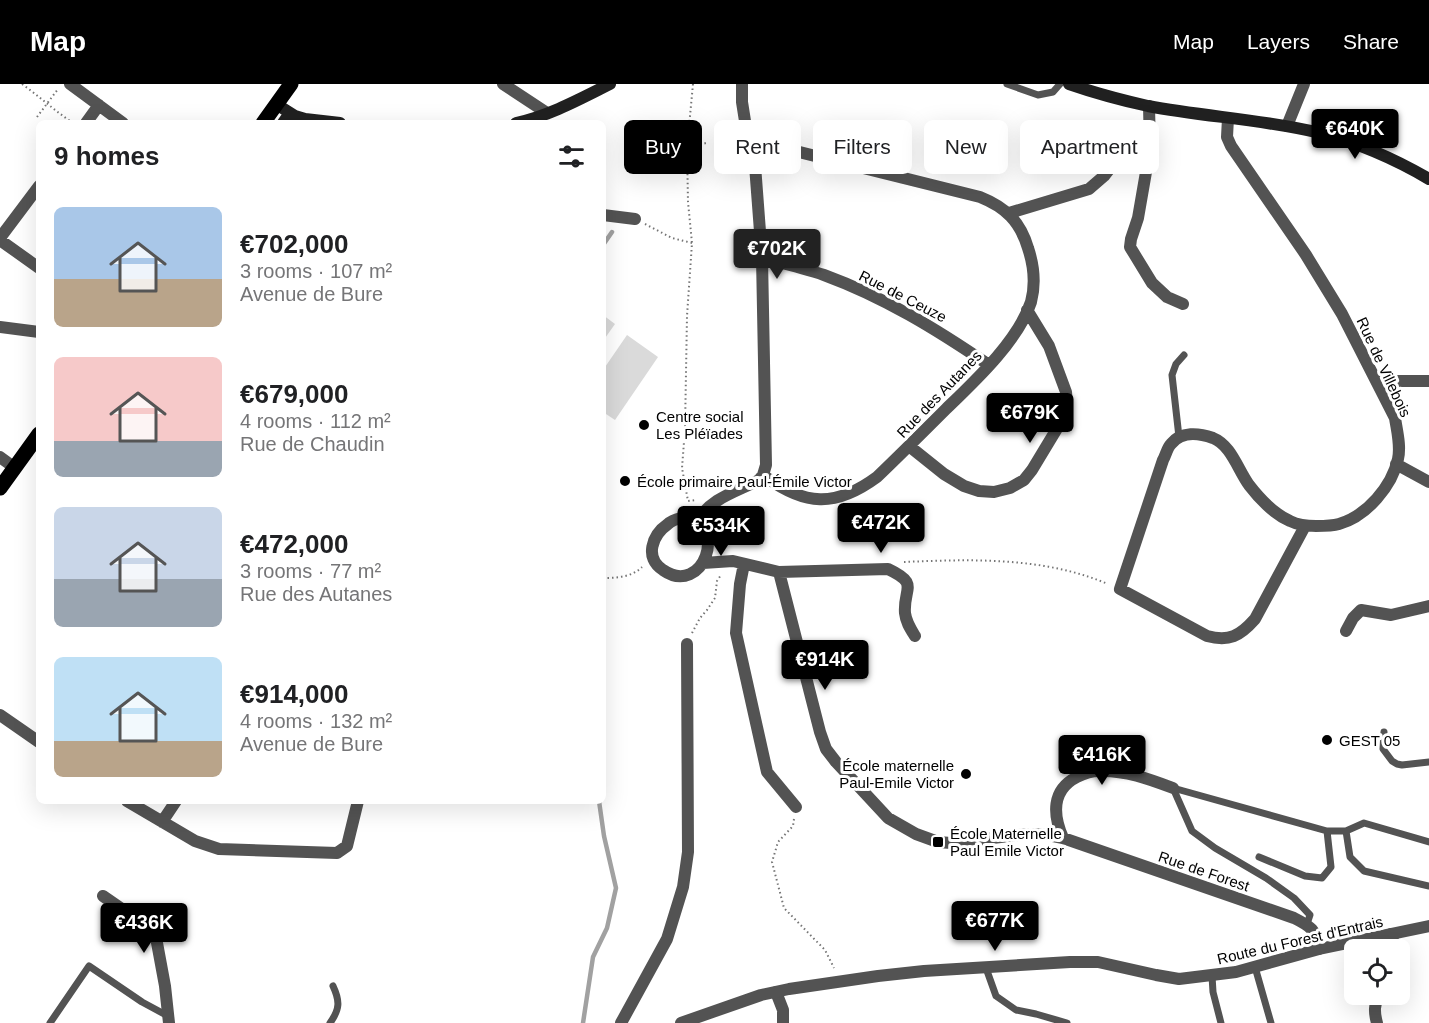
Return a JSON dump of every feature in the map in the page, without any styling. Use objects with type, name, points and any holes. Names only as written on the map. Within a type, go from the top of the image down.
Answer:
[{"type":"main road","points":[[265,120],[291,84]]},
{"type":"main road","points":[[525,120],[580,99],[610,84]]},
{"type":"main road","points":[[1069,84],[1149,106],[1321,133],[1356,144],[1429,179]]},
{"type":"main road","points":[[276,104],[286,118],[314,120]]},
{"type":"main road","points":[[0,488],[36,438]]},
{"type":"street","points":[[70,84],[119,120]]},
{"type":"street","points":[[503,84],[547,113]]},
{"type":"street","points":[[742,84],[745,120]]},
{"type":"street","points":[[1287,126],[1304,84]]},
{"type":"street","points":[[88,120],[99,105]]},
{"type":"street","points":[[1149,106],[1149,120]]},
{"type":"street","name":"Rue de Villebois","points":[[1179,437],[1190,434],[1216,439],[1226,448],[1248,484],[1263,501],[1289,521],[1305,526],[1338,525],[1355,517],[1378,498],[1399,456],[1395,418],[1374,376],[1342,314],[1306,255],[1231,146],[1227,137],[1228,118]]},
{"type":"street","points":[[801,152],[980,197],[1009,213],[1089,189],[1106,174]]},
{"type":"street","points":[[697,521],[715,500],[759,480],[763,475],[766,459],[762,258],[756,174]]},
{"type":"street","points":[[1146,174],[1130,248],[1152,283],[1167,297],[1183,304]]},
{"type":"street","points":[[36,190],[0,239],[36,266]]},
{"type":"street","name":"Rue des Autanes","points":[[763,475],[782,487],[810,499],[822,500],[846,495],[877,477],[972,384],[1008,343],[1022,322],[1031,300],[1034,281],[1033,263],[1019,226],[1009,213]]},
{"type":"street","points":[[606,215],[634,219]]},
{"type":"street","name":"Rue de Ceuze","points":[[762,258],[821,274],[869,294],[943,333],[989,365]]},
{"type":"street","points":[[909,446],[944,474],[964,486],[994,492],[1010,488],[1024,480],[1064,417],[1067,405],[1066,392],[1049,346],[1028,310]]},
{"type":"street","points":[[0,327],[36,332]]},
{"type":"street","points":[[1374,376],[1397,381],[1429,381]]},
{"type":"street","points":[[1179,437],[1170,445],[1163,460],[1120,589],[1207,636],[1227,638],[1238,635],[1246,630],[1255,619],[1305,526]]},
{"type":"street","points":[[0,457],[15,468]]},
{"type":"street","points":[[1396,464],[1429,482]]},
{"type":"street","points":[[681,518],[697,521],[705,529],[707,539],[707,552],[703,563],[693,573],[686,576],[663,571],[652,558],[651,549],[654,540],[668,523],[681,518]]},
{"type":"street","points":[[707,539],[715,548],[740,565]]},
{"type":"street","points":[[703,563],[740,565],[779,572],[888,569],[900,575],[907,583],[904,610],[906,622],[915,636]]},
{"type":"street","points":[[740,565],[736,633],[767,772],[796,807]]},
{"type":"street","name":"Rue de Forest","points":[[779,572],[826,749],[888,818],[916,834],[945,843],[1028,834],[1063,838],[1307,924]]},
{"type":"street","points":[[1346,631],[1353,618],[1361,610],[1391,615],[1429,606]]},
{"type":"street","points":[[621,1023],[667,939],[683,887],[688,852],[687,644]]},
{"type":"street","points":[[0,715],[36,740]]},
{"type":"street","points":[[1063,838],[1057,824],[1056,808],[1059,796],[1067,783],[1080,776],[1098,770],[1129,773],[1173,788]]},
{"type":"street","points":[[132,804],[195,841],[219,849],[337,853],[347,846],[357,804]]},
{"type":"street","points":[[162,822],[174,804]]},
{"type":"street","points":[[104,896],[156,932],[169,1019]]},
{"type":"street","points":[[1307,924],[1314,931],[1319,949]]},
{"type":"street","name":"Route du Forest d'Entrais","points":[[681,1023],[736,1003],[776,992],[912,972],[1098,962],[1179,979],[1212,976],[1236,972],[1319,949],[1429,926]]},
{"type":"street","points":[[1391,934],[1393,939]]},
{"type":"street","points":[[776,992],[783,1010],[783,1023]]},
{"type":"street","points":[[1375,1005],[1374,1013],[1377,1023]]},
{"type":"lane","points":[[1007,84],[1038,95],[1053,92],[1060,84]]},
{"type":"lane","points":[[1179,437],[1172,375],[1176,364],[1184,355]]},
{"type":"lane","points":[[1384,732],[1383,749],[1392,761],[1402,765],[1429,762]]},
{"type":"lane","points":[[1173,788],[1327,831],[1346,831],[1364,823],[1429,842]]},
{"type":"lane","points":[[1173,788],[1192,831],[1294,898],[1310,915],[1307,924]]},
{"type":"lane","points":[[1259,857],[1305,876],[1322,878],[1331,867],[1327,831]]},
{"type":"lane","points":[[1346,831],[1350,857],[1365,871],[1429,886]]},
{"type":"lane","points":[[50,1023],[88,966],[169,1019]]},
{"type":"lane","points":[[1255,967],[1271,1023]]},
{"type":"lane","points":[[986,968],[996,996],[1016,1010],[1067,1023]]},
{"type":"lane","points":[[1212,976],[1213,992],[1221,1023]]},
{"type":"lane","points":[[330,1023],[335,1016],[339,999],[333,986]]},
{"type":"path","points":[[22,84],[68,120]]},
{"type":"path","points":[[37,117],[61,84]]},
{"type":"path","points":[[690,120],[693,84]]},
{"type":"path","points":[[702,144],[706,143]]},
{"type":"path","points":[[687,174],[693,243],[687,316],[682,468],[688,501]]},
{"type":"path","points":[[634,219],[672,238],[693,243]]},
{"type":"path","points":[[606,578],[618,578],[639,571],[652,558]]},
{"type":"path","points":[[888,569],[900,562],[984,559],[1056,568],[1078,573],[1120,589]]},
{"type":"path","points":[[687,644],[700,618],[715,598],[717,581],[722,573],[740,565]]},
{"type":"path","points":[[796,807],[794,826],[778,842],[772,862],[784,908],[825,951],[838,982]]},
{"type":"shaded area","points":[[606,317],[615,324],[606,337]]},
{"type":"shaded area","points":[[627,335],[658,357],[615,420],[606,414],[606,366]]},
{"type":"waterway","points":[[606,241],[612,232]]},
{"type":"waterway","points":[[583,1023],[593,957],[607,928],[616,888],[599,804]]},
{"type":"place","name":"Centre social Les Pléïades","points":[[644,425]]},
{"type":"place","name":"École primaire Paul-Émile Victor","points":[[625,481]]},
{"type":"place","name":"GEST 05","points":[[1327,740]]},
{"type":"place","name":"École maternelle Paul-Emile Victor","points":[[966,774]]},
{"type":"place","name":"École Maternelle Paul Emile Victor","points":[[938,842]]}]
